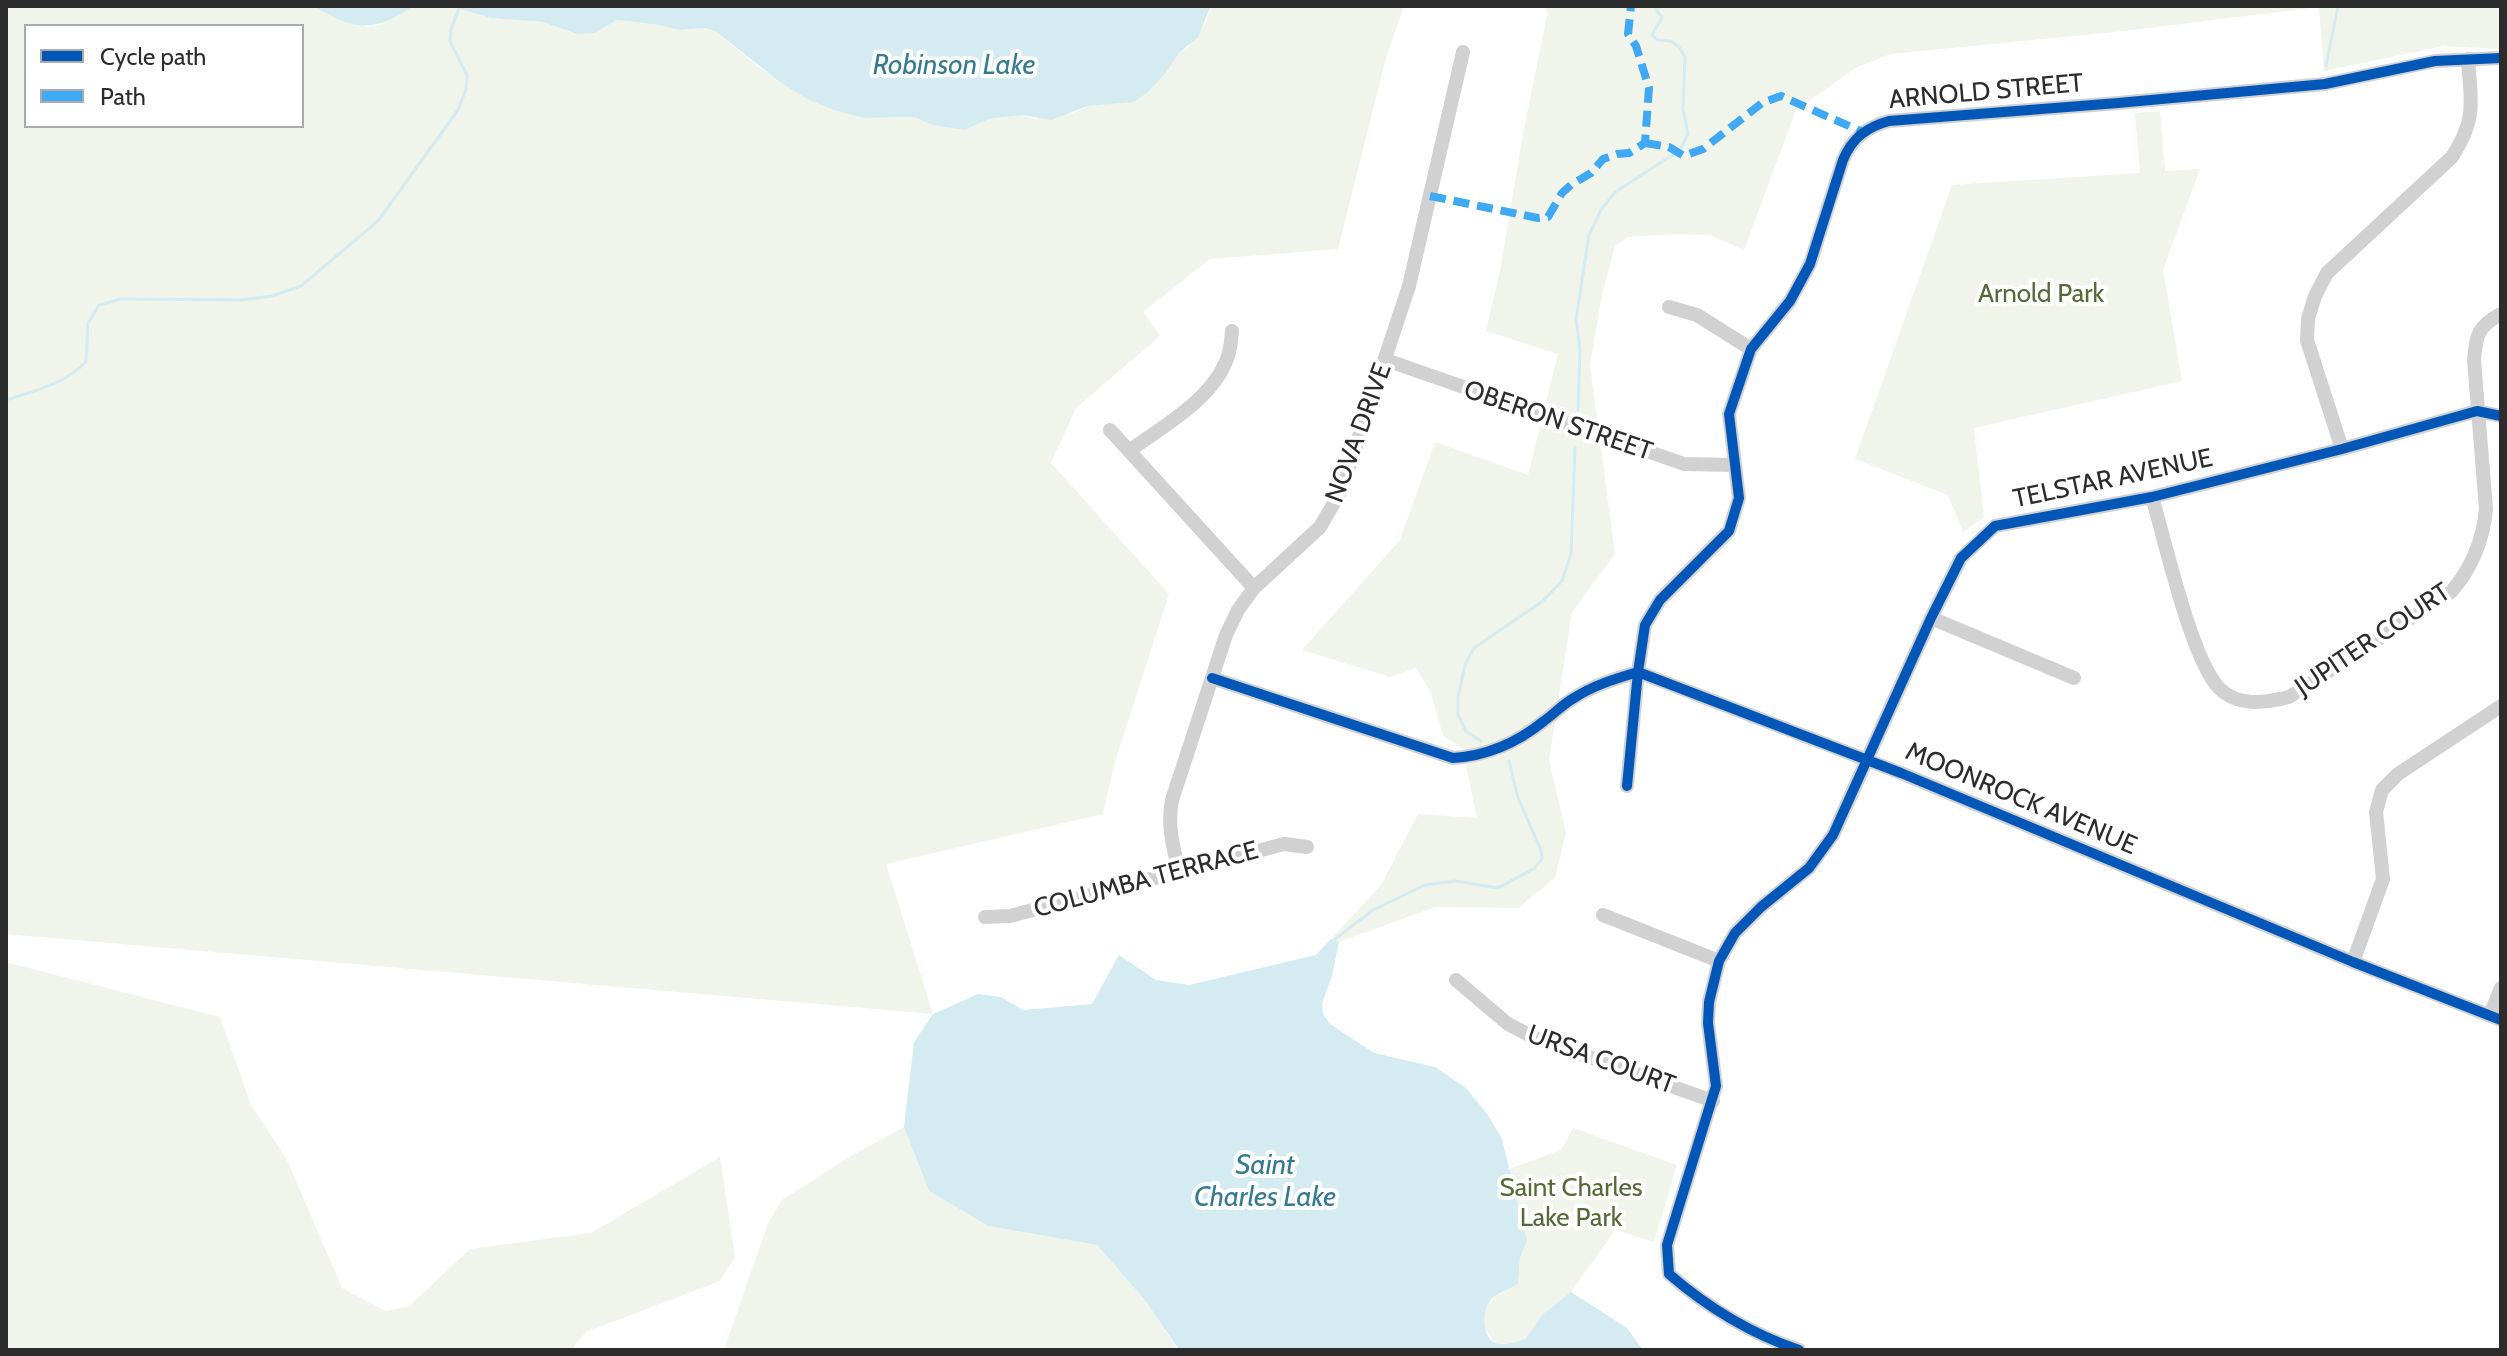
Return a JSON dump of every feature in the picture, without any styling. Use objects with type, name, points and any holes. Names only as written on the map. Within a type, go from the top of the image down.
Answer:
[{"type":"street","name":"NOVA DRIVE","points":[[1179,871],[1171,839],[1170,812],[1212,678],[1232,621],[1254,588],[1312,536],[1331,510],[1349,469],[1409,286],[1463,52]]},
{"type":"street","name":"ARNOLD STREET","points":[[1627,786],[1645,625],[1660,600],[1729,531],[1739,498],[1729,414],[1751,349],[1790,301],[1810,264],[1846,151],[1858,136],[1877,124],[1889,121],[2325,84],[2435,61],[2501,58]]},
{"type":"street","points":[[2342,449],[2307,340],[2308,319],[2315,296],[2327,273],[2452,157],[2466,136],[2472,113],[2468,59]]},
{"type":"street","points":[[1669,307],[1697,315],[1751,349]]},
{"type":"street","name":"JUPITER COURT","points":[[2152,497],[2205,668],[2220,689],[2241,701],[2266,703],[2289,697],[2451,592],[2466,575],[2483,534],[2486,509],[2477,411],[2476,340],[2483,325],[2501,314]]},
{"type":"street","points":[[1129,451],[1205,393],[1219,375],[1228,355],[1232,331]]},
{"type":"street","name":"OBERON STREET","points":[[1386,360],[1684,464],[1734,465]]},
{"type":"street","name":"TELSTAR AVENUE","points":[[1799,1350],[1731,1318],[1696,1297],[1669,1274],[1667,1245],[1716,1086],[1708,1023],[1709,1002],[1719,961],[1735,933],[1809,868],[1833,835],[1961,558],[1995,526],[2152,497],[2477,411],[2501,416]]},
{"type":"street","points":[[1110,430],[1254,588]]},
{"type":"street","points":[[1931,618],[2074,678]]},
{"type":"street","points":[[1212,678],[1453,758],[1473,756],[1513,742],[1572,699],[1599,684],[1638,672]]},
{"type":"street","name":"MOONROCK AVENUE","points":[[1638,672],[1866,760],[2353,962],[2495,1017]]},
{"type":"street","points":[[2353,962],[2383,879],[2376,812],[2382,790],[2398,774],[2501,706]]},
{"type":"street","name":"COLUMBA TERRACE","points":[[985,917],[1010,916],[1284,844],[1307,847]]},
{"type":"street","points":[[1603,915],[1719,961]]},
{"type":"street","name":"URSA COURT","points":[[1456,980],[1508,1024],[1533,1037],[1713,1101]]},
{"type":"street","points":[[2495,1017],[2501,988]]},
{"type":"green space","points":[[6,6],[313,6],[368,27],[382,24],[413,6],[449,6],[491,18],[543,22],[577,34],[617,20],[679,30],[705,28],[715,31],[756,65],[807,99],[864,118],[914,117],[965,130],[989,119],[1022,115],[1035,119],[1073,113],[1088,106],[1119,103],[1148,92],[1179,53],[1188,47],[1206,22],[1211,6],[1404,6],[1386,58],[1338,249],[1210,259],[1143,312],[1160,336],[1076,408],[1051,463],[1169,594],[1114,765],[1103,814],[886,864],[933,1014],[6,934]]},
{"type":"green space","points":[[1544,6],[2501,6],[2501,49],[2444,46],[2324,71],[2319,7],[2124,31],[1891,54],[1857,67],[1796,110],[1744,250],[1710,235],[1627,237],[1615,246],[1602,295],[1590,365],[1615,554],[1572,612],[1549,760],[1566,833],[1555,878],[1518,908],[1435,907],[1339,942],[1331,939],[1381,885],[1418,814],[1477,818],[1462,748],[1443,736],[1431,693],[1416,668],[1390,677],[1302,650],[1400,540],[1435,442],[1528,475],[1558,354],[1486,331],[1548,12]]},
{"type":"green space","name":"Arnold Park","points":[[2160,111],[2165,171],[2200,169],[2163,270],[2182,381],[1974,428],[1984,517],[1963,532],[1948,495],[1855,459],[1952,185],[2140,173],[2135,113]]},
{"type":"green space","points":[[6,962],[220,1017],[251,1105],[287,1160],[342,1288],[386,1311],[409,1306],[470,1249],[591,1233],[720,1157],[735,1257],[720,1281],[586,1332],[571,1350],[10,1350],[6,1346]]},
{"type":"green space","points":[[904,1127],[929,1191],[988,1226],[1097,1245],[1144,1299],[1178,1350],[724,1350],[768,1223],[782,1200]]},
{"type":"green space","name":"Saint Charles Lake Park","points":[[1573,1128],[1677,1165],[1654,1242],[1615,1230],[1571,1292],[1543,1314],[1525,1339],[1498,1344],[1484,1327],[1486,1308],[1496,1295],[1518,1284],[1520,1258],[1527,1241],[1509,1169],[1561,1150]]},
{"type":"water","points":[[313,6],[413,6],[387,21],[364,26],[340,20]]},
{"type":"water","name":"Robinson Lake","points":[[449,6],[1211,6],[1198,37],[1179,53],[1148,92],[1134,102],[1088,106],[1051,120],[1022,115],[989,119],[965,130],[933,125],[914,117],[864,118],[834,110],[807,99],[780,82],[715,31],[705,28],[679,30],[617,20],[594,33],[577,34],[543,22],[491,18]]},
{"type":"water","name":"Saint Charles Lake","points":[[1331,939],[1339,942],[1322,1003],[1323,1014],[1330,1024],[1374,1053],[1435,1067],[1466,1088],[1488,1115],[1502,1139],[1527,1241],[1520,1258],[1518,1284],[1496,1295],[1487,1306],[1484,1319],[1490,1338],[1500,1344],[1525,1339],[1543,1314],[1571,1292],[1627,1328],[1643,1350],[1179,1350],[1144,1299],[1097,1245],[988,1226],[929,1191],[904,1127],[914,1042],[933,1014],[978,994],[1001,997],[1023,1010],[1092,1004],[1119,955],[1156,980],[1189,985],[1316,955]]},
{"type":"waterway","points":[[1578,410],[1580,349],[1576,319],[1589,235],[1601,210],[1615,192],[1679,151],[1688,134],[1683,109],[1685,57],[1671,41],[1657,40],[1652,35],[1662,17],[1657,6]]},
{"type":"waterway","points":[[2326,66],[2338,6]]},
{"type":"waterway","points":[[6,400],[58,381],[86,362],[88,323],[99,305],[120,299],[241,300],[272,296],[301,286],[378,221],[458,110],[466,89],[467,75],[450,41],[459,8]]},
{"type":"waterway","points":[[1481,741],[1466,731],[1458,715],[1465,665],[1474,648],[1543,601],[1562,581],[1571,554],[1575,447]]},
{"type":"waterway","points":[[1334,940],[1373,910],[1425,885],[1455,881],[1498,888],[1535,868],[1542,858],[1541,850],[1518,798],[1509,761]]},
{"type":"marked path","points":[[1430,196],[1538,218],[1548,217],[1562,193],[1591,173],[1603,159],[1629,153],[1645,143],[1649,88],[1636,46],[1628,34],[1631,6]]},
{"type":"marked path","points":[[1645,143],[1669,147],[1684,156],[1703,149],[1762,103],[1781,96],[1863,132]]},
{"type":"cycle path","points":[[1627,786],[1645,625],[1660,600],[1729,531],[1739,498],[1729,414],[1751,349],[1790,301],[1810,264],[1843,160],[1861,134],[1889,121],[2325,84],[2435,61],[2501,58]]},
{"type":"cycle path","points":[[1799,1350],[1731,1318],[1669,1274],[1667,1245],[1716,1086],[1708,1023],[1709,1002],[1719,961],[1735,933],[1809,868],[1833,835],[1961,558],[1995,526],[2152,497],[2477,411],[2501,416]]},
{"type":"cycle path","points":[[1212,678],[1453,758],[1489,751],[1512,741],[1534,729],[1582,693],[1638,672],[1901,773],[2353,962],[2501,1020]]}]
